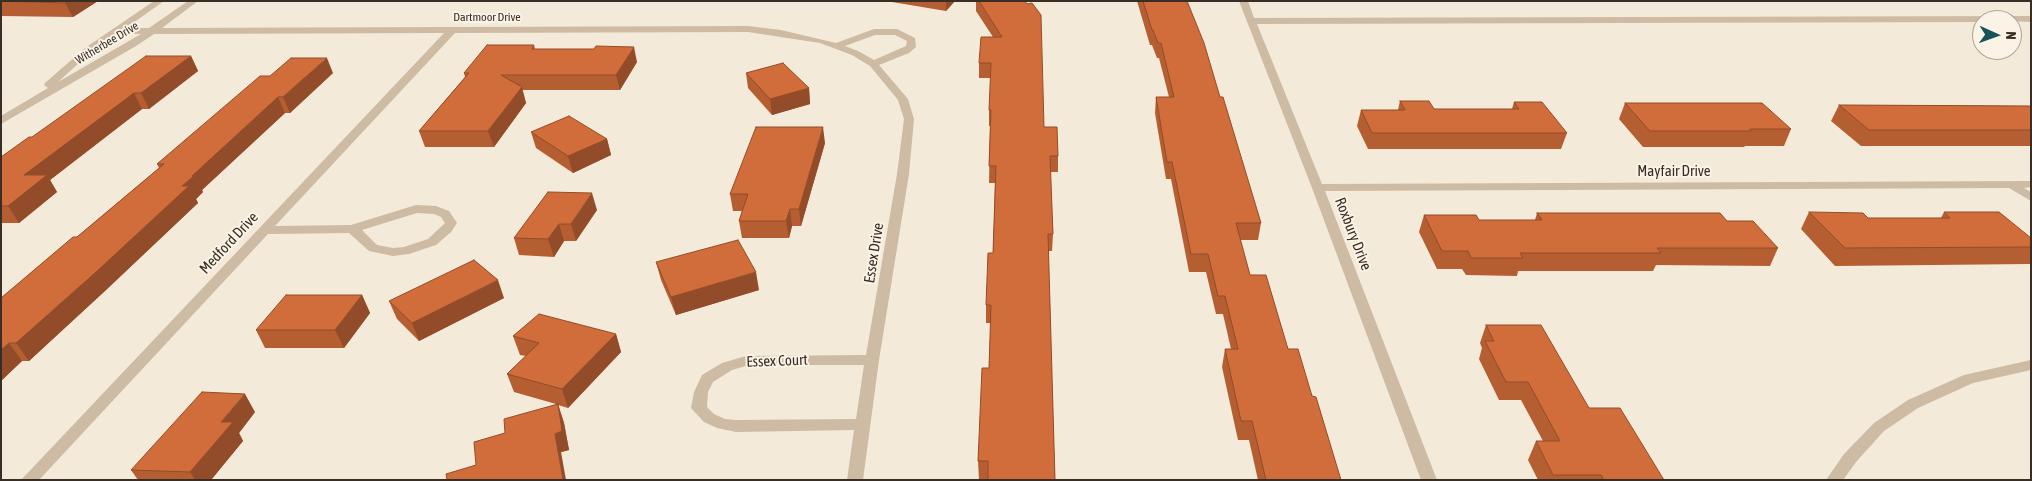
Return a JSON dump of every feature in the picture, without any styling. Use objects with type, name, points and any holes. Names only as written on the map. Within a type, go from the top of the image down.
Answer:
[{"type":"street","name":"Witherbee Drive","points":[[30,102],[88,50],[160,1]]},
{"type":"street","name":"Witherbee Drive","points":[[1,121],[30,102],[133,44],[194,1]]},
{"type":"street","name":"Roxbury Drive","points":[[1244,1],[1318,188],[1429,480]]},
{"type":"street","points":[[1251,21],[2031,19]]},
{"type":"street","name":"Medford Drive","points":[[29,480],[453,29]]},
{"type":"street","name":"Dartmoor Drive","points":[[117,31],[748,29],[802,36],[855,53]]},
{"type":"street","points":[[837,46],[865,33],[882,31],[903,33],[912,40],[911,47],[906,51],[873,64]]},
{"type":"street","name":"Essex Drive","points":[[855,53],[873,64],[903,99],[908,119],[903,174],[872,360],[855,480]]},
{"type":"street","points":[[2012,184],[2031,198]]},
{"type":"street","name":"Mayfair Drive","points":[[1318,188],[2031,184]]},
{"type":"street","points":[[263,230],[352,230],[416,209],[436,210],[450,218],[451,223],[448,230],[432,242],[405,251],[393,252],[373,248],[360,234],[352,230]]},
{"type":"street","name":"Essex Court","points":[[864,424],[736,426],[722,424],[709,418],[699,408],[701,392],[707,379],[727,366],[746,361],[767,360],[872,360]]},
{"type":"street","points":[[1834,480],[1850,458],[1879,428],[1912,404],[1970,379],[2031,365]]},
{"type":"building","points":[[1,1],[68,1],[65,3]]},
{"type":"building","points":[[979,1],[1025,1],[1027,4],[1032,3],[1041,15],[1044,127],[1057,127],[1058,156],[1050,156],[1053,234],[1048,234],[1055,480],[988,480],[988,461],[978,461],[982,368],[989,368],[991,305],[986,305],[988,253],[993,253],[996,166],[989,166],[991,63],[979,63],[981,37],[1002,37]]},
{"type":"building","points":[[1143,1],[1187,1],[1204,43],[1220,97],[1223,97],[1261,223],[1236,223],[1250,275],[1266,275],[1288,349],[1298,349],[1312,396],[1316,397],[1341,480],[1266,480],[1252,421],[1241,421],[1225,349],[1238,349],[1225,296],[1218,296],[1208,254],[1191,254],[1172,162],[1167,162],[1156,97],[1174,97],[1161,43],[1158,43],[1152,30]]},
{"type":"building","points":[[487,45],[534,45],[532,49],[594,49],[596,46],[634,47],[616,75],[501,75],[522,87],[488,131],[419,131],[469,73],[464,73]]},
{"type":"building","points":[[146,56],[191,56],[141,93],[134,93],[24,175],[47,175],[8,206],[1,206],[1,157]]},
{"type":"building","points":[[291,58],[327,58],[283,97],[278,97],[192,176],[194,176],[182,186],[189,186],[95,273],[16,343],[9,343],[1,350],[1,298],[164,164],[157,164],[260,76],[270,76]]},
{"type":"building","points":[[783,63],[809,88],[770,99],[746,73]]},
{"type":"building","points":[[1400,101],[1429,101],[1434,109],[1519,109],[1514,102],[1542,102],[1567,133],[1372,133],[1361,110],[1405,110]]},
{"type":"building","points":[[1625,103],[1762,103],[1791,129],[1650,131]]},
{"type":"building","points":[[1839,105],[2031,106],[2031,130],[1869,130]]},
{"type":"building","points":[[569,116],[607,139],[568,156],[531,132]]},
{"type":"building","points":[[756,127],[823,127],[799,209],[790,209],[786,221],[739,221],[748,194],[730,194]]},
{"type":"building","points":[[548,192],[592,193],[571,224],[559,224],[548,239],[514,238]]},
{"type":"building","points":[[1809,212],[1863,213],[1868,218],[1950,218],[1944,212],[1999,212],[2031,238],[2031,247],[1845,248]]},
{"type":"building","points":[[1537,213],[1720,213],[1727,221],[1753,221],[1778,248],[1657,248],[1661,253],[1520,253],[1523,258],[1471,258],[1468,251],[1442,251],[1424,215],[1476,215],[1479,220],[1542,220]]},
{"type":"building","points":[[738,240],[756,272],[671,297],[656,262]]},
{"type":"building","points":[[474,260],[498,280],[412,323],[389,301]]},
{"type":"building","points":[[286,295],[362,295],[335,330],[256,330]]},
{"type":"building","points":[[539,314],[616,334],[562,389],[507,374],[539,343],[513,336]]},
{"type":"building","points":[[1486,325],[1541,325],[1589,408],[1620,408],[1664,480],[1604,480],[1601,475],[1553,475],[1536,441],[1560,441],[1528,382],[1506,382],[1485,341],[1494,341]]},
{"type":"building","points":[[202,392],[245,394],[221,422],[233,422],[190,472],[131,470]]},
{"type":"building","points":[[558,404],[562,431],[555,434],[563,480],[447,480],[446,474],[476,465],[474,442],[505,433],[504,419]]}]
